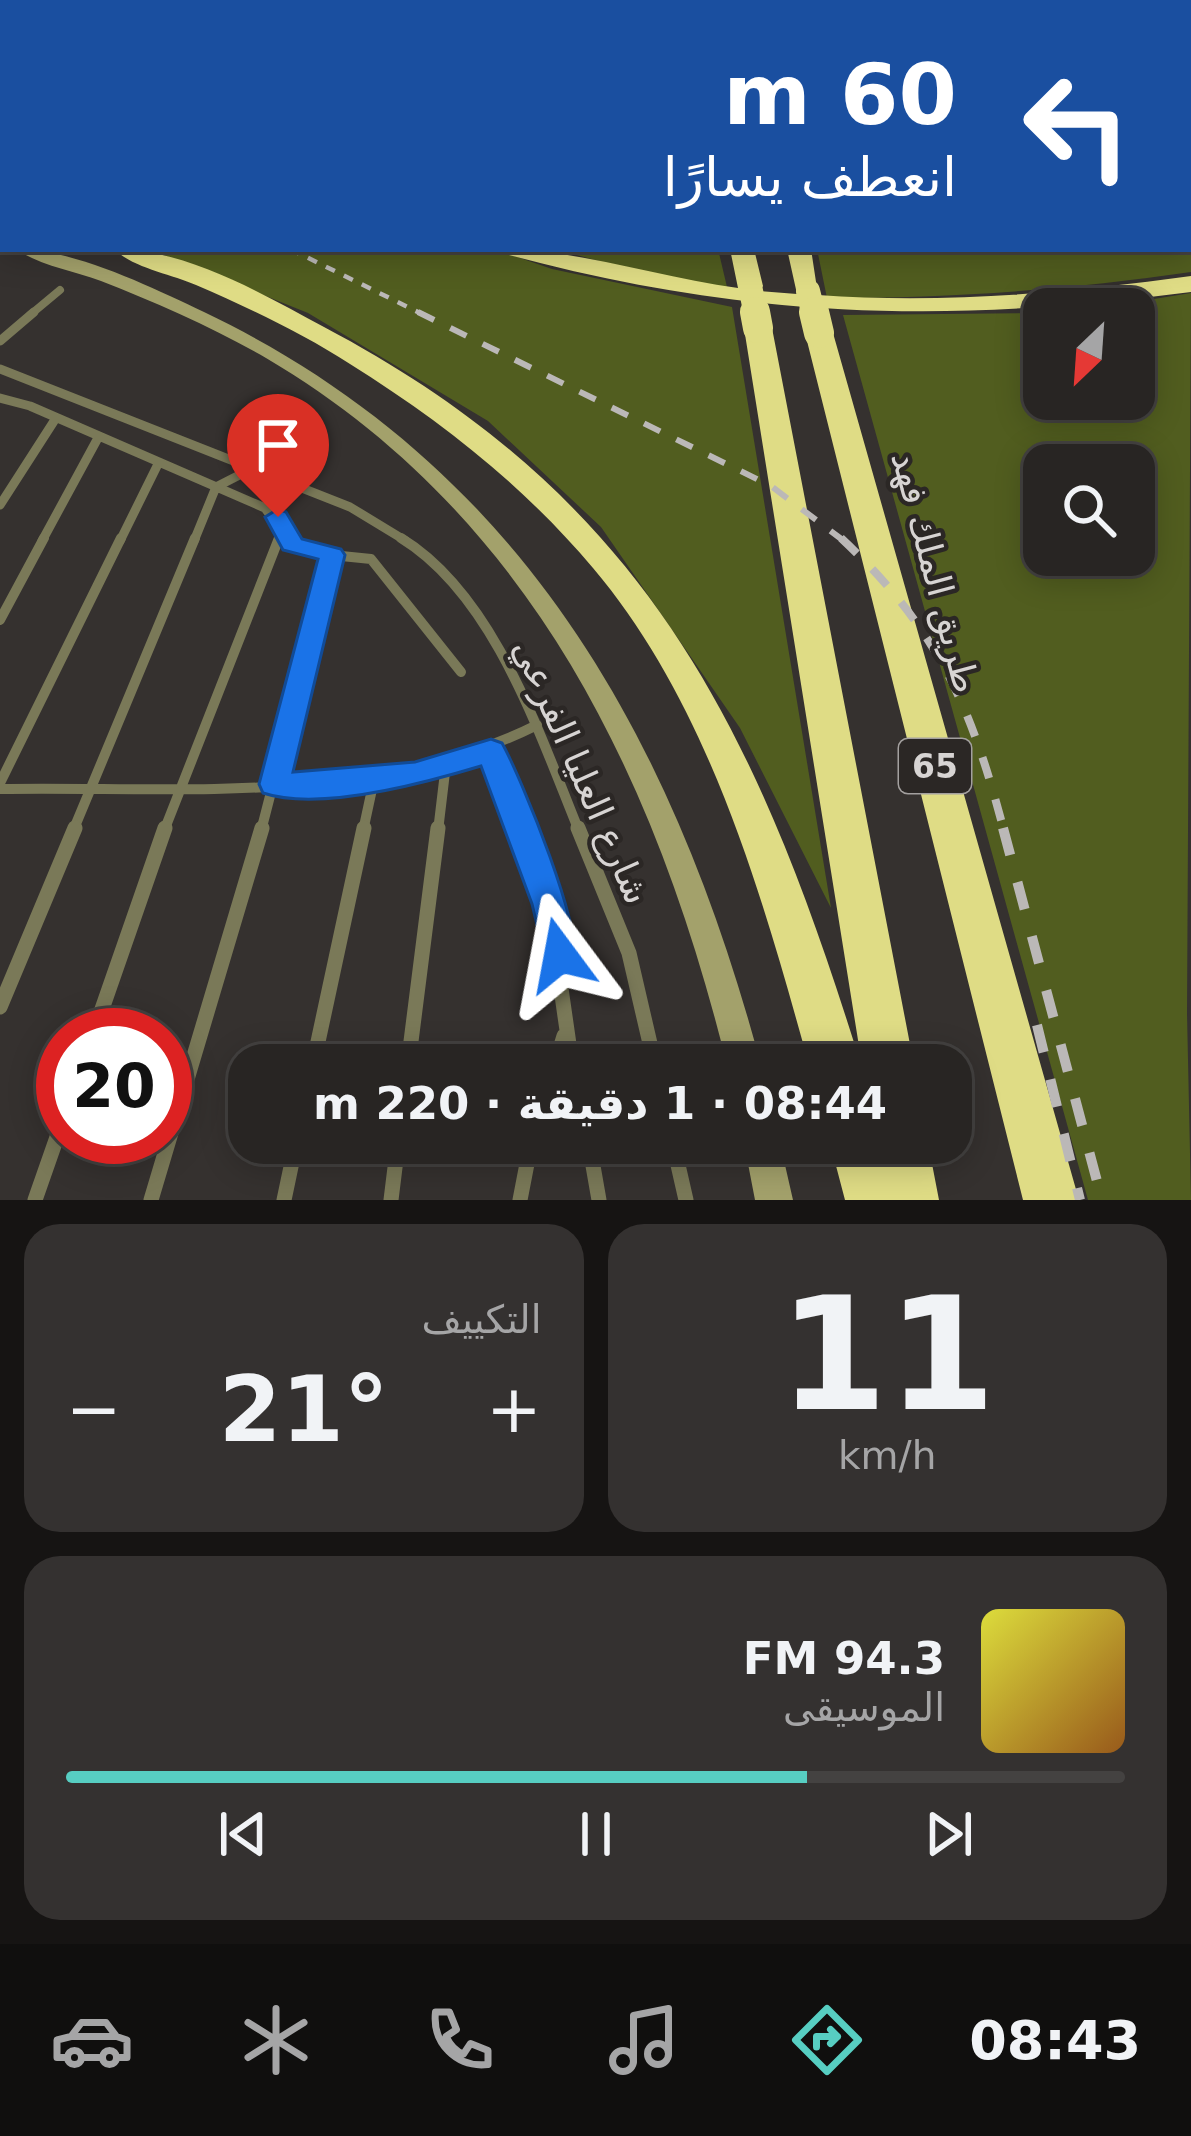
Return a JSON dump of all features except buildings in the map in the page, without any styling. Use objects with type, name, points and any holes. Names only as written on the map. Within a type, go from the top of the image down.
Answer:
[{"type":"highway","points":[[133,252],[314,329],[394,375],[518,474],[582,537],[653,626],[742,796],[802,951],[829,1044]]},
{"type":"highway","points":[[524,252],[688,291],[814,306],[908,310],[995,306],[1191,284]]},
{"type":"highway","points":[[743,252],[884,1044]]},
{"type":"highway","name":"طريق الملك فهد","points":[[800,252],[1051,1200]]},
{"type":"highway","points":[[863,1164],[873,1200]]},
{"type":"highway","points":[[905,1164],[911,1200]]},
{"type":"street","points":[[30,252],[190,313],[344,400],[428,471],[519,569],[589,672],[645,772],[690,877],[739,1044]]},
{"type":"street","points":[[767,1164],[775,1200]]},
{"type":"lane","points":[[0,341],[60,290]]},
{"type":"lane","name":"شارع العليا الفرعي","points":[[0,369],[350,507],[432,557],[512,667],[629,953],[650,1044]]},
{"type":"lane","points":[[0,398],[265,508],[292,544],[370,559],[461,672]]},
{"type":"lane","points":[[0,505],[56,418]]},
{"type":"lane","points":[[0,620],[99,436]]},
{"type":"lane","points":[[159,462],[0,786],[374,780],[491,751],[537,725]]},
{"type":"lane","points":[[0,1007],[216,487],[255,467]]},
{"type":"lane","points":[[102,1008],[180,786],[283,528]]},
{"type":"lane","points":[[151,1200],[274,784],[332,555]]},
{"type":"lane","points":[[491,751],[549,904],[560,955],[567,1044]]},
{"type":"lane","points":[[411,1044],[446,764]]},
{"type":"lane","points":[[317,1044],[374,780]]},
{"type":"lane","points":[[562,1044],[565,1033]]},
{"type":"lane","points":[[35,1200],[48,1164]]},
{"type":"lane","points":[[284,1200],[292,1164]]},
{"type":"lane","points":[[391,1200],[395,1164]]},
{"type":"lane","points":[[520,1200],[527,1164]]},
{"type":"lane","points":[[593,1164],[599,1200]]},
{"type":"lane","points":[[678,1164],[686,1200]]},
{"type":"green space","points":[[156,252],[503,252],[552,269],[732,307],[831,908],[740,728],[601,527],[488,421],[308,313]]},
{"type":"green space","points":[[565,252],[719,252],[727,287],[663,278]]},
{"type":"green space","points":[[818,252],[1191,252],[1191,272],[1100,284],[827,298]]},
{"type":"green space","points":[[1191,293],[1187,1013],[1191,1200],[1088,1200],[843,315],[1023,313],[1023,420],[1155,420],[1155,299]]},
{"type":"railway","points":[[296,252],[424,315]]},
{"type":"railway","points":[[418,312],[771,486],[844,541]]},
{"type":"railway","points":[[841,538],[844,541]]},
{"type":"railway","points":[[844,541],[902,604],[946,671],[978,745],[1004,831]]},
{"type":"railway","points":[[1003,828],[1102,1200]]},
{"type":"railway","points":[[1037,1025],[1080,1200]]},
{"type":"route","points":[[278,517],[292,544],[332,555],[274,784],[344,783],[415,774],[491,751],[549,904],[560,955]]}]
